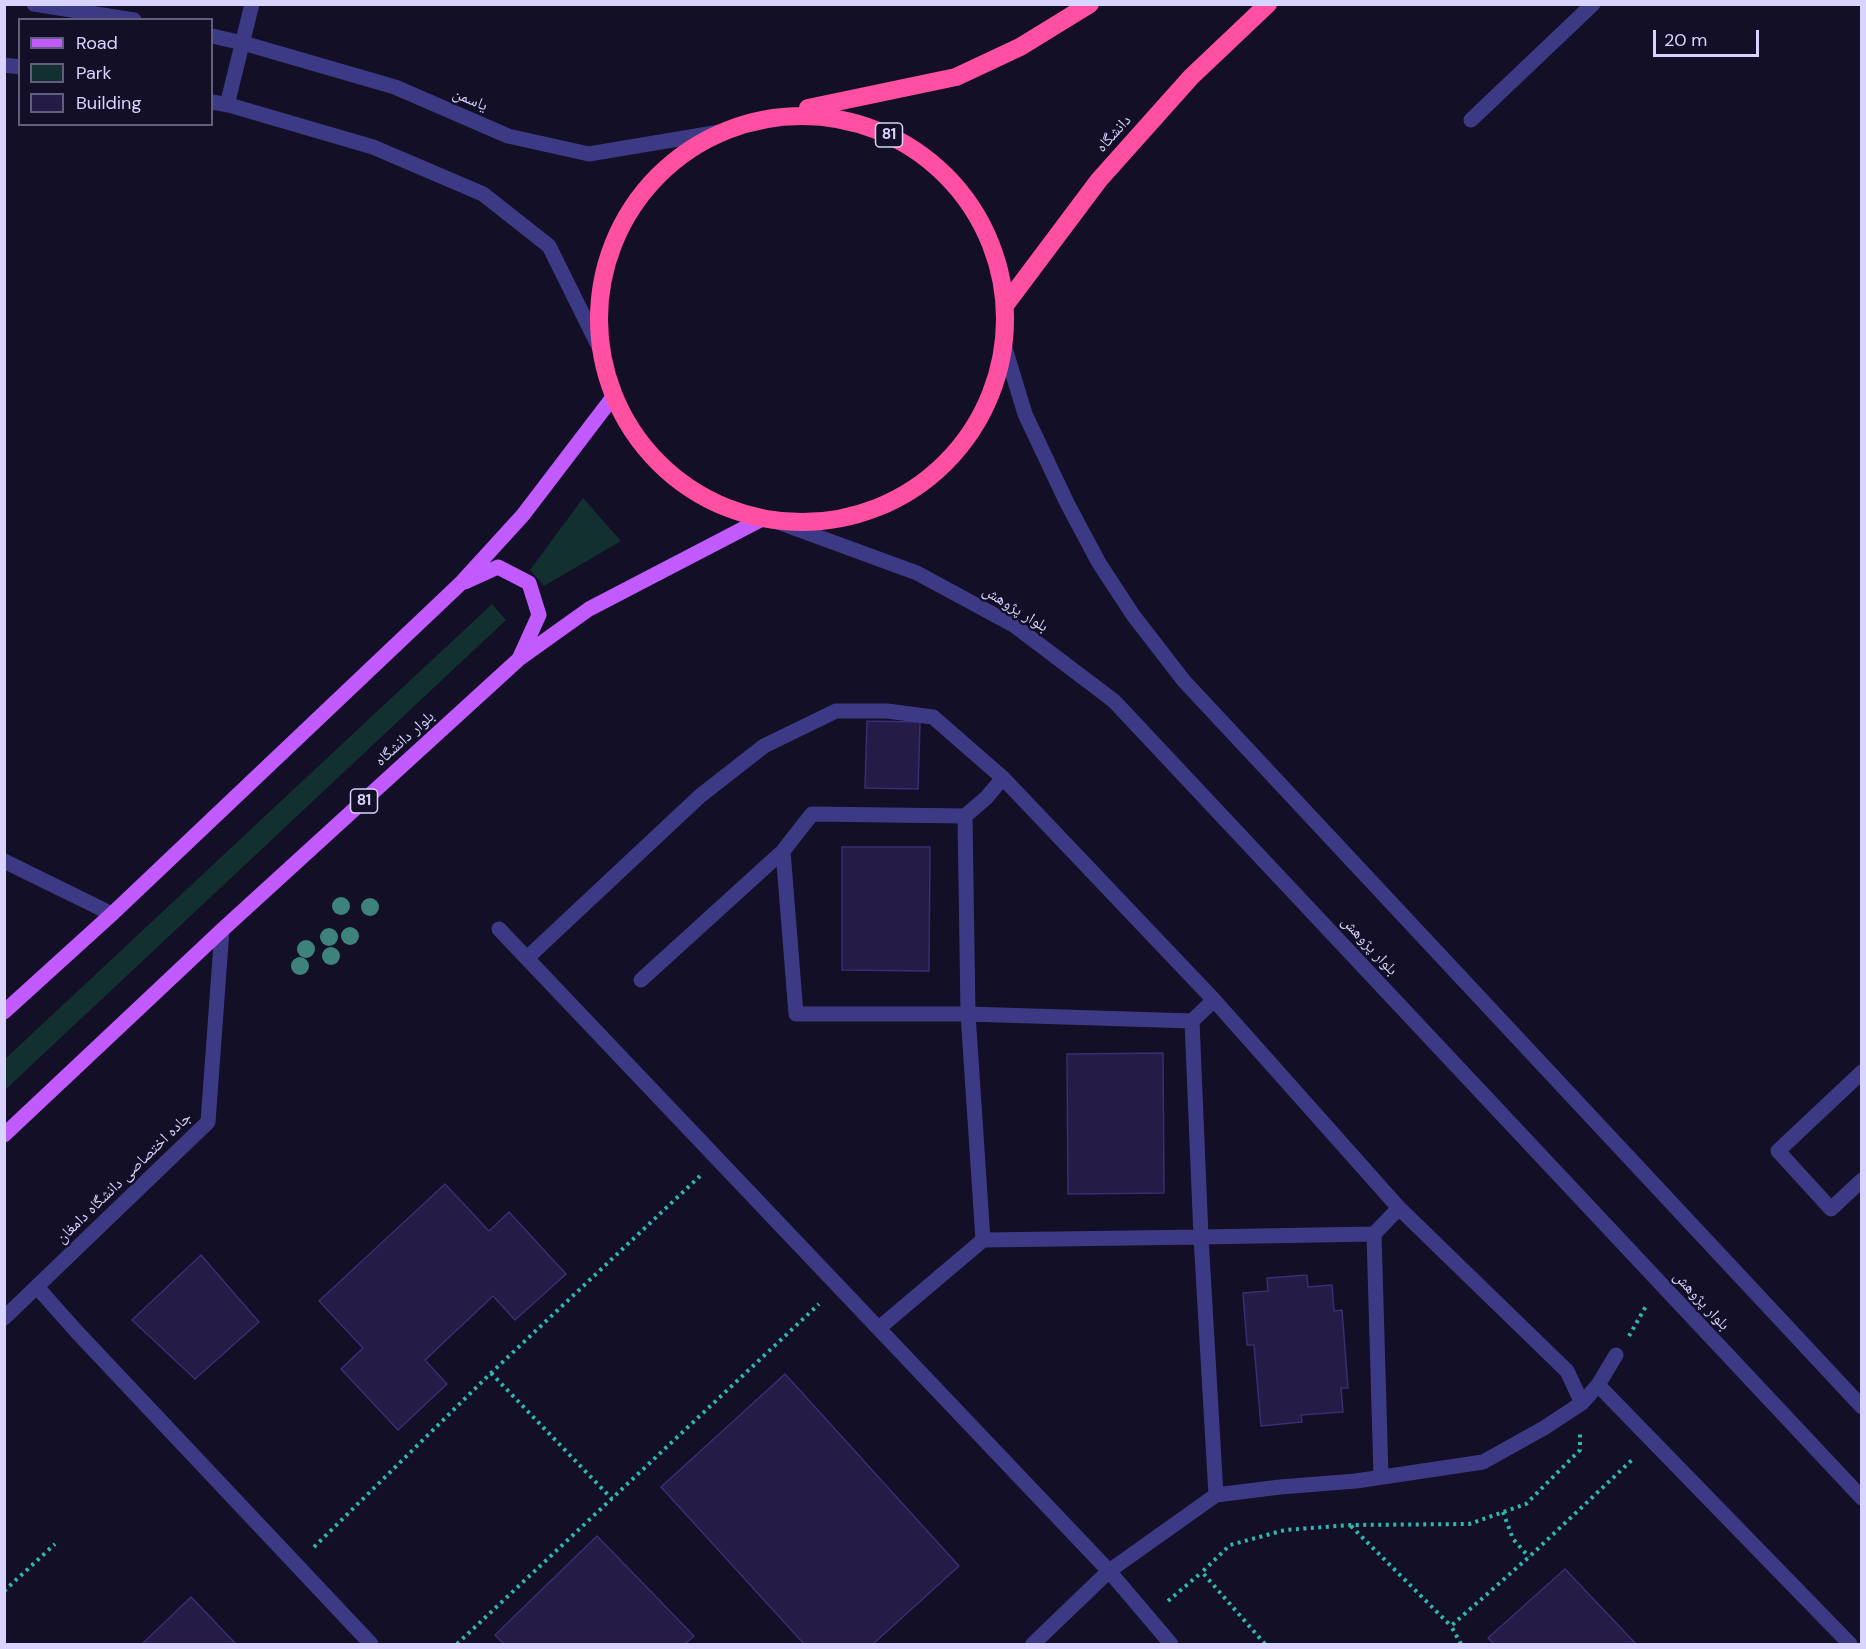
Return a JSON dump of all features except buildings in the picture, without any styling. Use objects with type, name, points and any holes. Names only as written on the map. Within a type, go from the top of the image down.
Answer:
[{"type":"highway","name":"81","points":[[771,116],[827,115],[881,130],[929,159],[968,200],[994,249],[1006,304],[1004,345],[990,396],[964,443],[926,481],[880,508],[828,522],[768,520],[714,503],[672,477],[638,440],[613,397],[600,349],[599,296],[612,244],[638,197],[674,159],[720,132],[771,116],[956,78],[1020,47],[1090,4]]},
{"type":"highway","name":"دانشگاه","points":[[1006,304],[1099,180],[1191,77],[1268,4]]},
{"type":"main road","points":[[4,1012],[112,914],[460,584],[523,515],[613,397]]},
{"type":"main road","name":"بلوار دانشگاه","points":[[4,1135],[222,930],[519,659],[589,609],[768,520]]},
{"type":"main road","points":[[460,584],[498,567],[529,583],[539,615],[519,659]]},
{"type":"street","points":[[34,4],[122,18]]},
{"type":"street","points":[[252,4],[243,43],[219,103],[374,147],[483,194],[549,246],[600,349]]},
{"type":"street","points":[[1471,120],[1593,4]]},
{"type":"street","name":"یاسمن","points":[[213,36],[395,87],[508,136],[589,154],[720,132]]},
{"type":"street","points":[[1004,345],[1025,414],[1067,503],[1099,563],[1133,615],[1184,681],[1862,1407]]},
{"type":"street","name":"بلوار پژوهش","points":[[768,520],[916,573],[1015,626],[1114,701],[1862,1498]]},
{"type":"street","points":[[527,958],[700,796],[764,746],[836,711],[887,711],[933,717],[1003,778],[1214,1000],[1399,1208],[1567,1371],[1582,1403]]},
{"type":"street","points":[[641,980],[783,851],[812,814],[965,816],[986,798],[1003,778]]},
{"type":"street","points":[[965,816],[968,1014],[983,1240]]},
{"type":"street","points":[[783,851],[796,1014],[968,1014],[1192,1021],[1214,1000]]},
{"type":"street","points":[[4,861],[112,914]]},
{"type":"street","points":[[500,929],[1108,1571],[1171,1644]]},
{"type":"street","name":"جاده اختصاصی دانشگاه دامغان","points":[[4,1318],[208,1122],[222,930]]},
{"type":"street","points":[[1192,1021],[1201,1237],[1216,1495]]},
{"type":"street","points":[[1862,1072],[1778,1151],[1831,1209],[1862,1180]]},
{"type":"street","points":[[879,1328],[983,1240],[1374,1234],[1399,1208]]},
{"type":"street","points":[[1374,1234],[1381,1476]]},
{"type":"street","points":[[37,1287],[371,1644]]},
{"type":"street","points":[[1033,1644],[1108,1571],[1216,1495],[1356,1481],[1483,1462],[1544,1428],[1582,1403],[1598,1385],[1616,1355]]},
{"type":"street","points":[[1598,1385],[1850,1644]]},
{"type":"path","points":[[296,1565],[491,1373],[718,1159]]},
{"type":"path","points":[[1616,1355],[1635,1327],[1658,1281]]},
{"type":"path","points":[[457,1644],[839,1285]]},
{"type":"path","points":[[491,1373],[612,1499]]},
{"type":"path","points":[[1150,1620],[1230,1545],[1285,1530],[1351,1525],[1469,1524],[1526,1504],[1580,1450],[1582,1403]]},
{"type":"path","points":[[1451,1626],[1529,1557],[1652,1441]]},
{"type":"path","points":[[1503,1512],[1513,1539],[1529,1557]]},
{"type":"path","points":[[1351,1525],[1451,1626],[1461,1644]]},
{"type":"path","points":[[4,1591],[55,1544]]},
{"type":"path","points":[[1202,1572],[1265,1644]]},
{"type":"green space","points":[[583,498],[621,541],[544,586],[530,570]]},
{"type":"green space","points":[[492,604],[506,620],[5,1090],[5,1059]]}]
